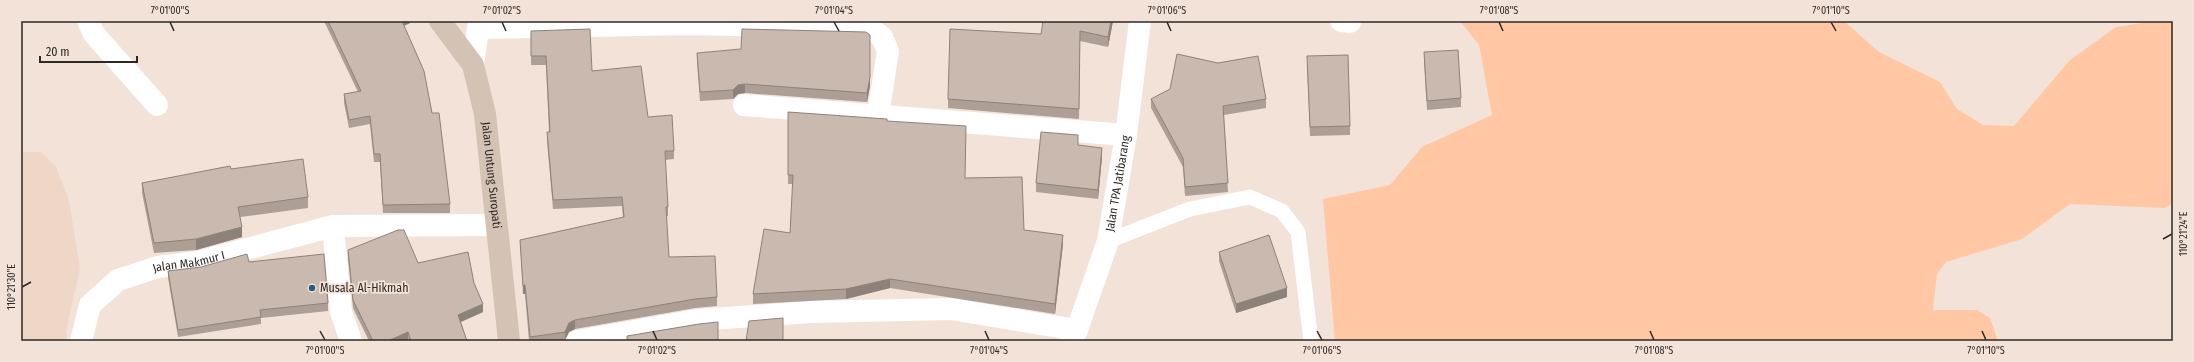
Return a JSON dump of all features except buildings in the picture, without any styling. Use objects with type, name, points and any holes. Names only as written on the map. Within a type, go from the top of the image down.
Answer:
[{"type":"main road","name":"Jalan Untung Suropati","points":[[440,21],[473,65],[485,114],[509,341]]},
{"type":"street","points":[[88,21],[94,34],[157,105]]},
{"type":"street","name":"Jalan TPA Jatibarang","points":[[1074,336],[1108,241],[1126,135],[1140,21]]},
{"type":"street","points":[[473,65],[478,24],[689,24],[870,28],[882,37],[888,50],[878,115]]},
{"type":"street","points":[[744,105],[1126,135]]},
{"type":"street","name":"Jalan Makmur I","points":[[81,341],[90,305],[118,280],[158,267],[198,262],[333,226],[496,225]]},
{"type":"street","points":[[333,226],[341,312],[351,341]]},
{"type":"street","points":[[577,341],[697,320],[811,312],[951,309],[1074,336]]},
{"type":"lane","points":[[1108,241],[1190,209],[1250,197],[1282,211],[1298,232],[1311,341]]},
{"type":"shaded area","points":[[1460,21],[1844,21],[1879,52],[1940,82],[1957,109],[1983,125],[2014,126],[2070,60],[2116,27],[2156,21],[2172,21],[2173,203],[2165,208],[2070,204],[2022,239],[1946,262],[1937,274],[1933,310],[1977,310],[1990,318],[1998,341],[1335,341],[1323,199],[1390,185],[1422,147],[1492,115],[1479,45]]},
{"type":"shaded area","points":[[21,152],[41,152],[56,167],[69,200],[80,269],[66,331],[67,341],[21,341]]},
{"type":"place","name":"Musala Al-Hikmah","points":[[312,288]]}]
